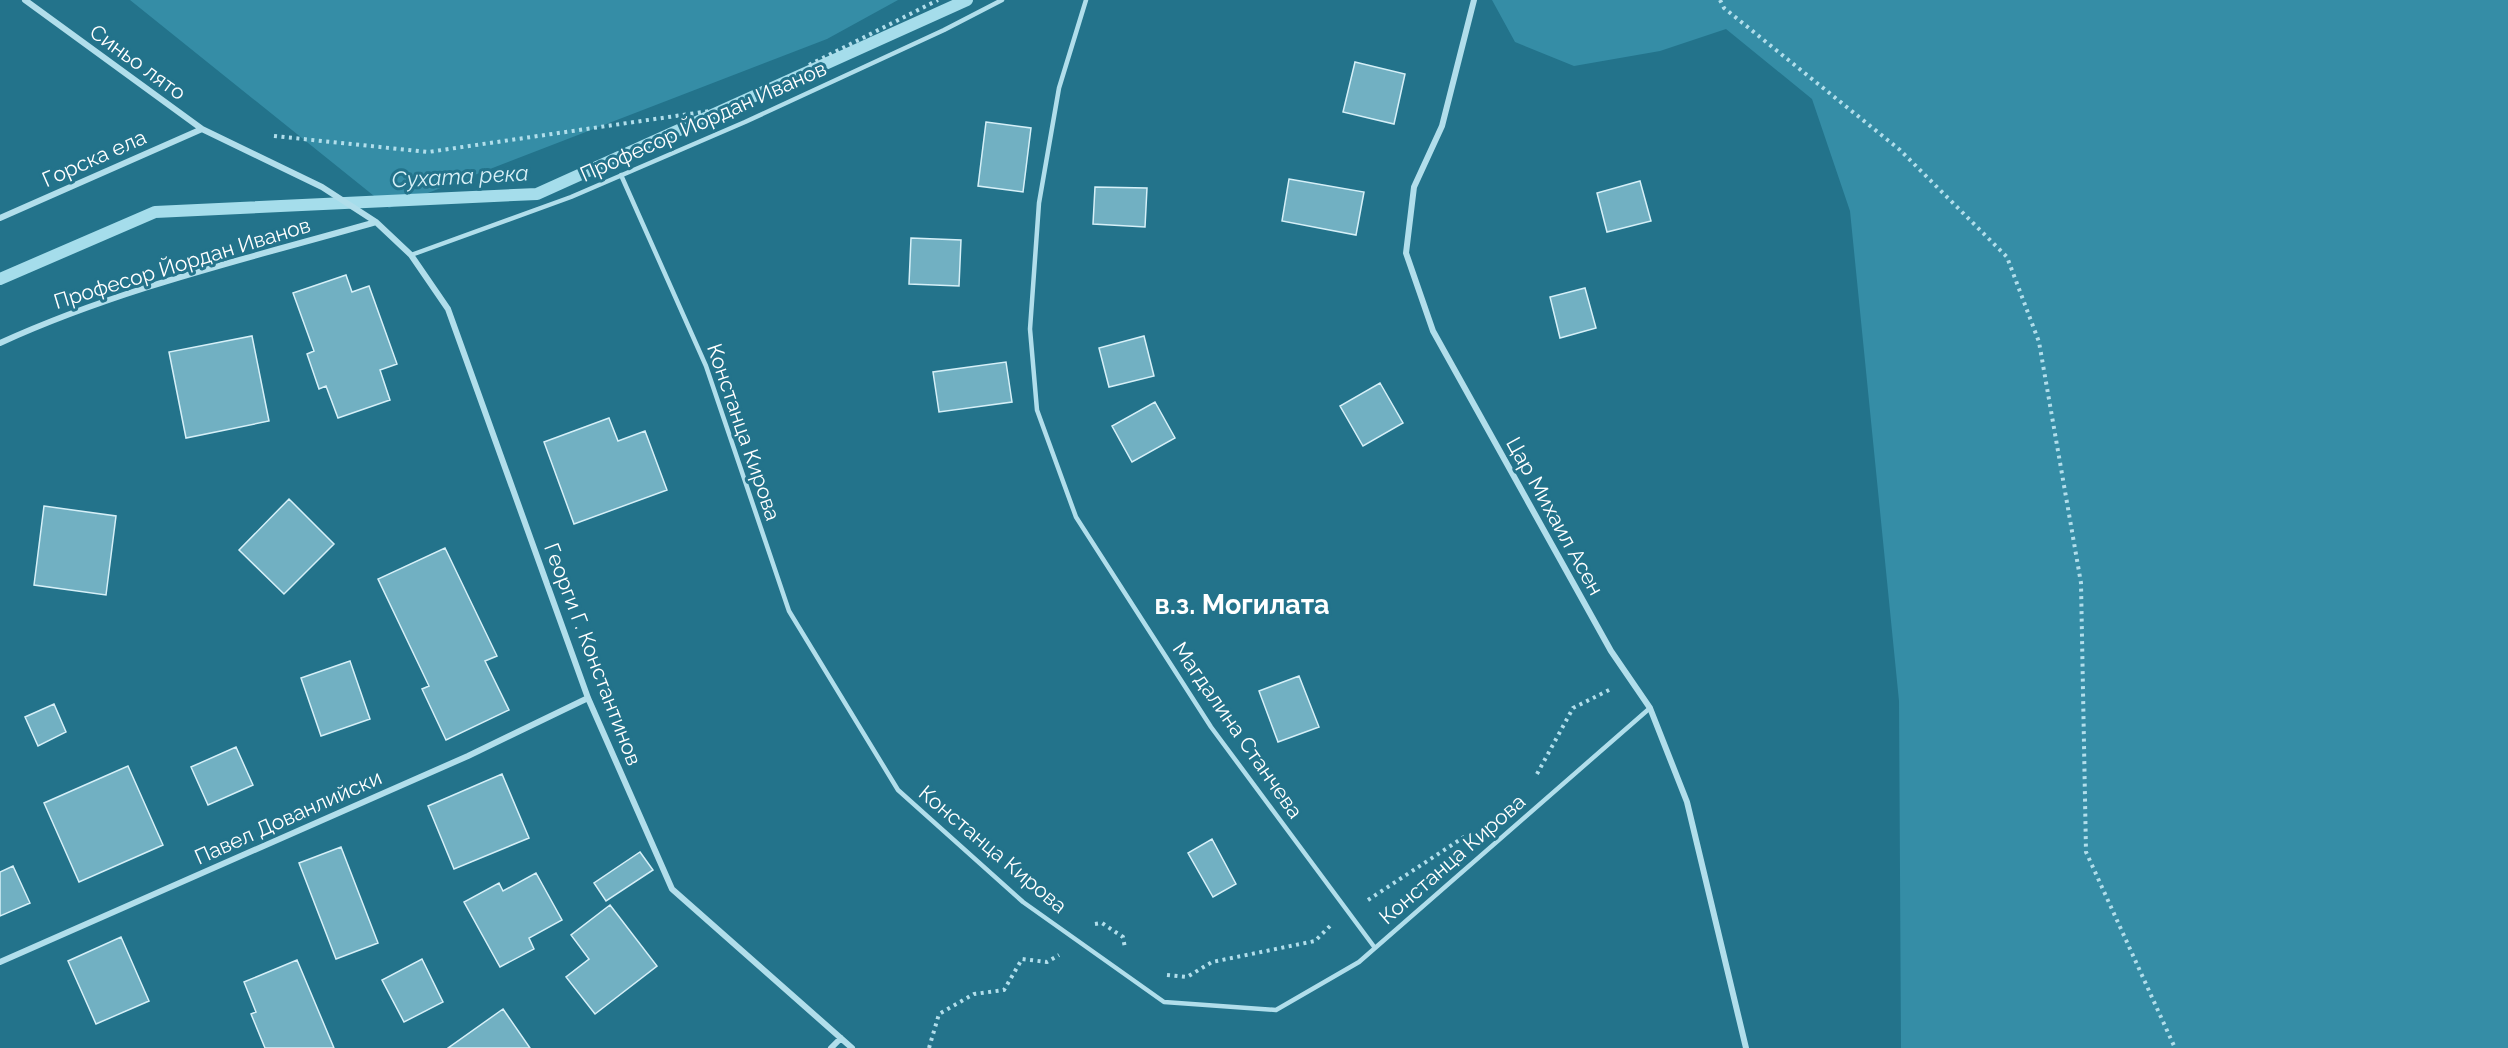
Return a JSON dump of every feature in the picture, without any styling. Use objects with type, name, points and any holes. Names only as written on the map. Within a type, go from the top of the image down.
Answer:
[{"type":"street","name":"Синьо лято","points":[[25,0],[202,129],[322,187]]},
{"type":"street","name":"Цар Михаил Асен","points":[[1474,0],[1442,126],[1414,187],[1406,253],[1433,331],[1611,651],[1650,708],[1687,802],[1746,1048]]},
{"type":"street","name":"Горска ела","points":[[0,218],[202,129]]},
{"type":"street","name":"Георги Г. Константинов","points":[[322,187],[375,221],[411,255],[448,309],[588,698],[672,889],[852,1048]]},
{"type":"street","name":"Професор Йордан Иванов","points":[[0,343],[111,297],[375,221]]},
{"type":"street","name":"Павел Дованлийски","points":[[0,962],[468,756],[588,698]]},
{"type":"street","points":[[831,1048],[841,1038]]},
{"type":"lane","name":"Професор Йордан Иванов","points":[[411,255],[571,197],[745,122],[944,30],[1002,0]]},
{"type":"lane","name":"Магдалина Станчева","points":[[1086,0],[1059,88],[1039,203],[1030,329],[1037,410],[1076,517],[1211,727],[1375,948]]},
{"type":"lane","name":"Констанца Кирова","points":[[621,175],[706,366],[789,611],[898,790],[1023,902],[1164,1002],[1276,1010],[1359,962],[1650,708]]},
{"type":"path","points":[[802,68],[938,0]]},
{"type":"path","points":[[1720,0],[1724,8],[1900,150],[2007,257],[2039,342],[2081,583],[2086,852],[2175,1048]]},
{"type":"path","points":[[273,136],[428,152],[719,110]]},
{"type":"path","points":[[1536,777],[1573,708],[1631,680]]},
{"type":"path","points":[[1164,975],[1187,977],[1212,962],[1315,941],[1335,921],[1474,830]]},
{"type":"path","points":[[929,1048],[939,1014],[974,994],[1004,990],[1022,959],[1047,962],[1063,952],[1060,928],[1102,923],[1123,937],[1127,959]]},
{"type":"shaded area","points":[[130,0],[898,0],[827,39],[389,208]]},
{"type":"shaded area","points":[[1492,0],[2508,0],[2508,1048],[1901,1048],[1899,701],[1850,211],[1812,99],[1726,29],[1660,51],[1574,66],[1515,42]]},
{"type":"building","points":[[1355,62],[1405,74],[1394,124],[1343,112]]},
{"type":"building","points":[[986,122],[1031,128],[1023,192],[978,186]]},
{"type":"building","points":[[1289,179],[1364,192],[1356,235],[1282,221]]},
{"type":"building","points":[[1640,181],[1651,221],[1607,232],[1597,193]]},
{"type":"building","points":[[1095,187],[1147,188],[1145,227],[1093,224]]},
{"type":"building","points":[[911,238],[961,240],[959,286],[909,284]]},
{"type":"building","points":[[346,275],[352,292],[369,286],[397,364],[380,370],[390,400],[338,418],[326,386],[319,389],[307,354],[314,351],[293,293]]},
{"type":"building","points":[[1585,288],[1596,328],[1560,338],[1550,297]]},
{"type":"building","points":[[252,336],[269,421],[186,438],[169,352]]},
{"type":"building","points":[[1144,336],[1154,376],[1109,387],[1099,348]]},
{"type":"building","points":[[1006,362],[1012,402],[939,412],[933,372]]},
{"type":"building","points":[[1380,383],[1403,423],[1363,446],[1340,406]]},
{"type":"building","points":[[1155,402],[1175,438],[1132,462],[1112,426]]},
{"type":"building","points":[[609,418],[618,441],[645,431],[667,490],[574,524],[544,442]]},
{"type":"building","points":[[289,499],[334,544],[284,594],[239,550]]},
{"type":"building","points":[[44,506],[116,516],[106,595],[34,585]]},
{"type":"building","points":[[445,548],[497,656],[485,661],[509,710],[446,740],[422,689],[429,686],[378,579]]},
{"type":"building","points":[[350,661],[370,719],[321,736],[301,678]]},
{"type":"building","points":[[1299,676],[1319,727],[1278,742],[1259,691]]},
{"type":"building","points":[[54,704],[66,732],[38,746],[25,717]]},
{"type":"building","points":[[236,747],[253,785],[208,805],[191,767]]},
{"type":"building","points":[[128,766],[163,845],[79,882],[44,803]]},
{"type":"building","points":[[502,774],[529,838],[454,869],[428,806]]},
{"type":"building","points":[[1212,839],[1236,884],[1213,897],[1188,853]]},
{"type":"building","points":[[341,847],[378,943],[336,959],[299,863]]},
{"type":"building","points":[[640,852],[653,870],[606,901],[594,883]]},
{"type":"building","points":[[13,866],[30,903],[0,916],[0,872]]},
{"type":"building","points":[[536,873],[562,920],[529,938],[534,949],[500,967],[464,902],[499,883],[503,891]]},
{"type":"building","points":[[610,905],[657,966],[595,1014],[566,977],[589,959],[571,935]]},
{"type":"building","points":[[121,937],[149,1001],[96,1024],[68,961]]},
{"type":"building","points":[[422,959],[443,1002],[404,1022],[382,980]]},
{"type":"building","points":[[297,960],[334,1048],[265,1048],[251,1014],[256,1012],[244,982]]},
{"type":"building","points":[[503,1009],[530,1048],[448,1048]]},
{"type":"waterway","name":"Сухата река","points":[[0,279],[155,212],[537,194],[967,0]]},
{"type":"district","name":"в.з. Могилата","points":[[1242,604]]}]
